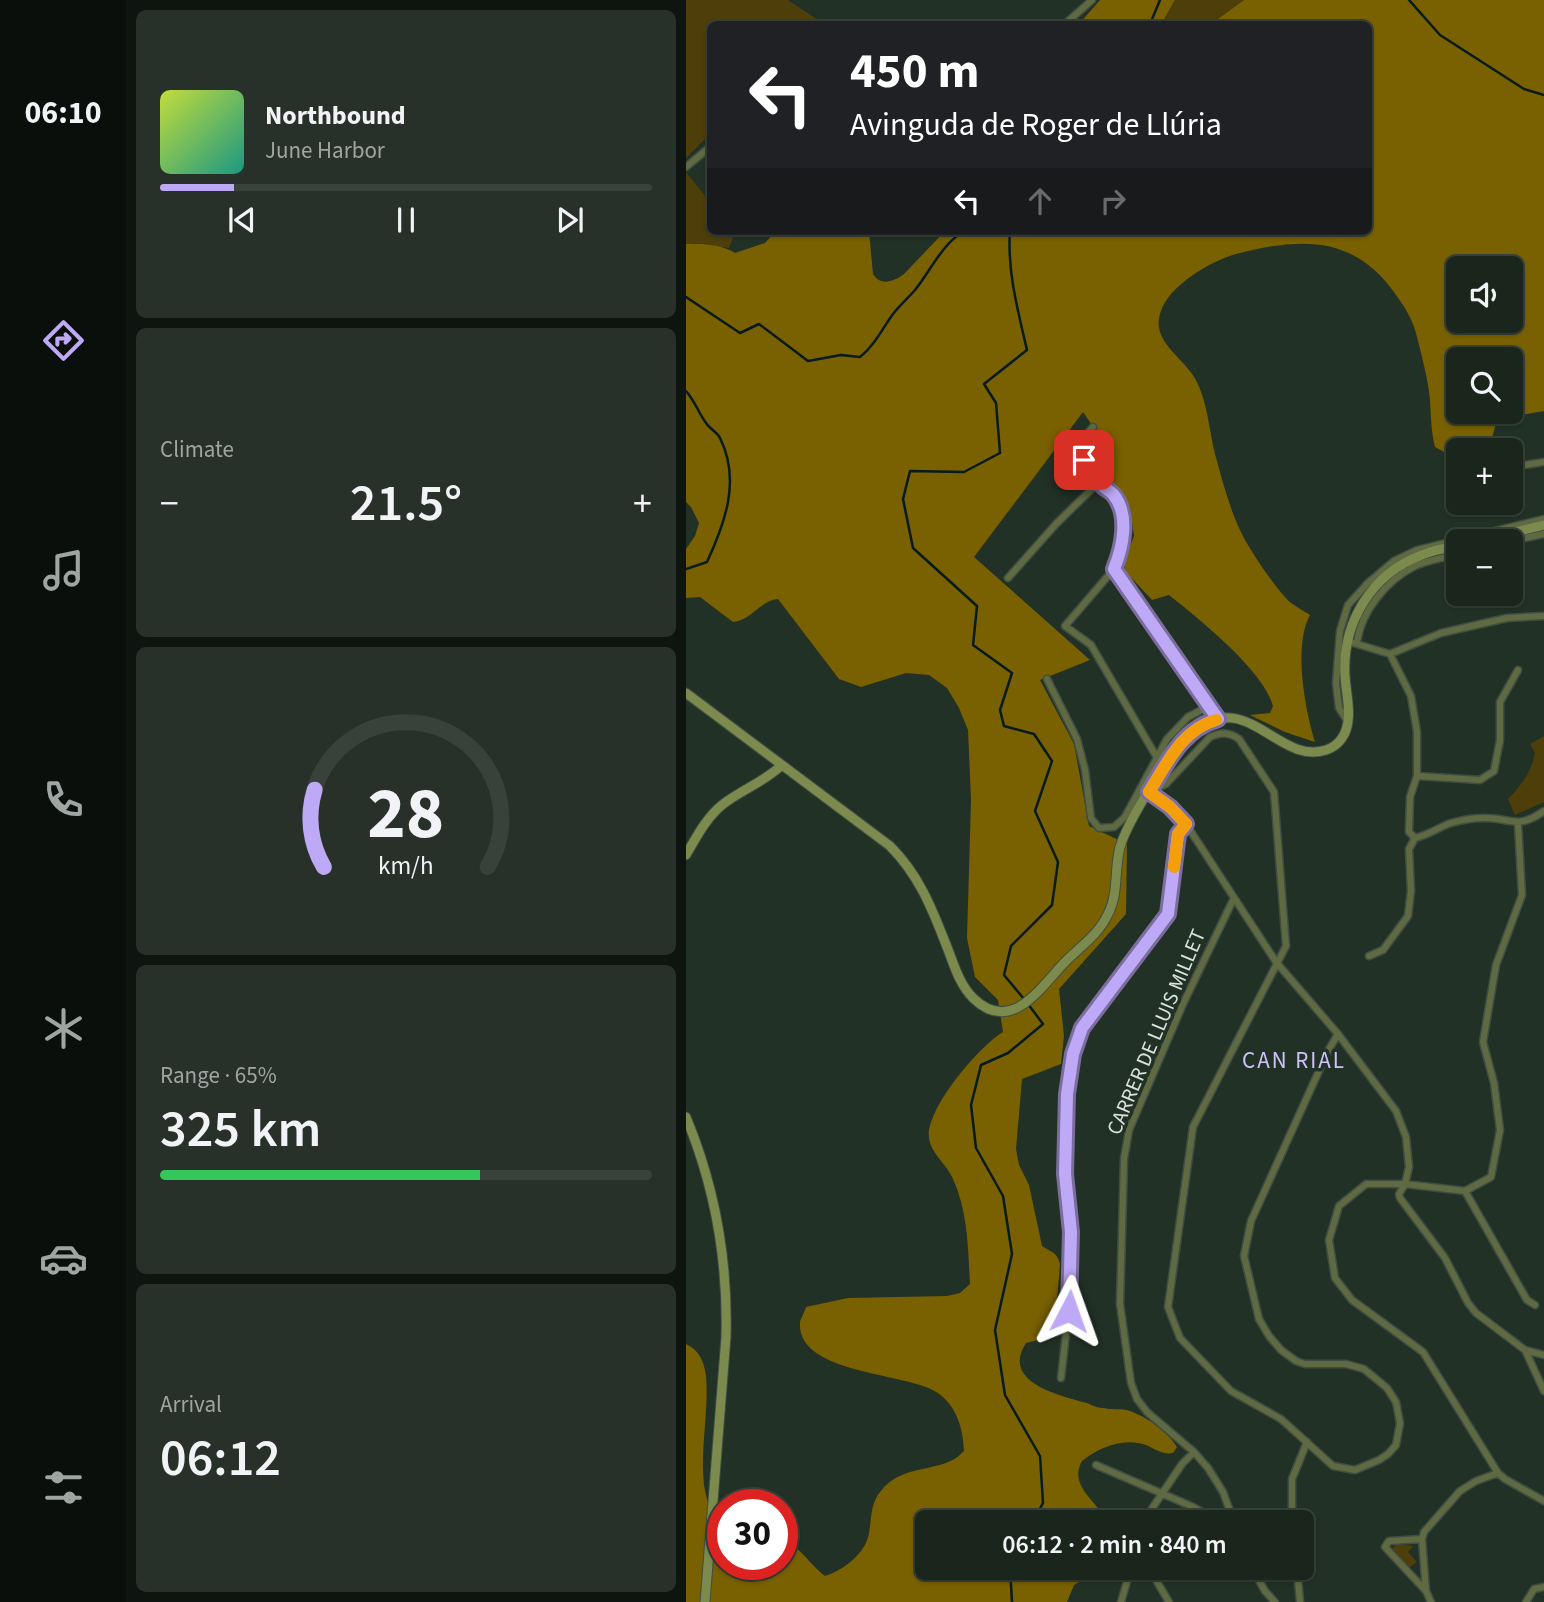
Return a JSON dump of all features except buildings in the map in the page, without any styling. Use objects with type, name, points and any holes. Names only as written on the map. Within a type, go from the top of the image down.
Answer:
[{"type":"main road","points":[[1523,531],[1544,526]]},
{"type":"main road","points":[[686,693],[883,840],[905,862],[924,890],[963,984],[978,1002],[992,1010],[1001,1012],[1017,1009],[1026,1004],[1101,927],[1113,902],[1121,843],[1149,792],[1183,741],[1198,727],[1218,719],[1251,723],[1295,748],[1312,752],[1324,751],[1339,742],[1345,734],[1348,722],[1345,672],[1352,642],[1351,623],[1361,605],[1385,579],[1415,558],[1446,549]]},
{"type":"main road","points":[[686,855],[698,832],[720,807],[766,779],[782,765]]},
{"type":"main road","points":[[686,1117],[703,1159],[714,1205],[727,1295],[705,1602]]},
{"type":"street","points":[[1068,21],[1092,0]]},
{"type":"street","points":[[686,167],[707,150]]},
{"type":"street","points":[[1093,427],[1083,445],[1084,460],[1099,482],[1114,495],[1122,518],[1124,535],[1114,569],[1065,626],[1091,645],[1156,756]]},
{"type":"street","points":[[1523,465],[1544,462]]},
{"type":"street","points":[[1008,578],[1056,524],[1099,482]]},
{"type":"street","points":[[1348,722],[1339,708],[1336,683],[1340,631],[1348,605],[1368,583],[1394,561],[1417,550],[1544,519]]},
{"type":"street","points":[[1523,538],[1544,534]]},
{"type":"street","points":[[1446,557],[1417,565],[1394,582],[1366,612],[1352,642],[1390,654],[1441,632],[1507,618],[1544,616]]},
{"type":"street","points":[[1114,569],[1218,719]]},
{"type":"street","points":[[1390,654],[1411,696],[1417,732],[1417,776],[1410,797],[1409,821],[1409,832],[1415,838]]},
{"type":"street","points":[[1417,776],[1480,780],[1494,771],[1500,740],[1500,702],[1517,670]]},
{"type":"street","points":[[1047,679],[1077,739],[1086,770],[1091,818],[1099,828],[1114,827],[1125,817],[1167,739],[1188,717],[1209,706]]},
{"type":"street","points":[[1338,1034],[1251,1222],[1244,1247],[1245,1269],[1259,1319],[1281,1350],[1296,1361],[1346,1364],[1364,1369],[1387,1388],[1396,1402],[1400,1423],[1396,1445],[1388,1454],[1355,1470],[1333,1466],[1281,1419],[1231,1391],[1180,1338],[1168,1307],[1193,1127],[1276,962],[1286,946],[1274,792],[1239,739],[1230,734],[1218,733],[1210,737],[1166,784],[1149,792],[1170,807],[1186,824],[1276,962],[1338,1034],[1400,1119],[1408,1146],[1409,1167],[1399,1198],[1445,1258],[1468,1303],[1476,1313],[1525,1350],[1544,1355]]},
{"type":"street","points":[[1370,956],[1383,950],[1408,916],[1411,891],[1409,849],[1415,838],[1433,833],[1450,823],[1487,818],[1518,824],[1535,818],[1544,811]]},
{"type":"street","points":[[1061,1378],[1071,1289],[1071,1232],[1065,1174],[1067,1094],[1073,1054],[1082,1028],[1168,914],[1178,834],[1186,824]]},
{"type":"street","points":[[1518,824],[1522,895],[1496,965],[1483,1042],[1500,1130],[1491,1177],[1465,1191],[1405,1184],[1366,1184],[1339,1206],[1329,1240],[1335,1278],[1352,1300],[1423,1352],[1498,1473],[1544,1501]]},
{"type":"street","name":"CARRER DE LLUIS MILLET","points":[[1229,1510],[1216,1479],[1194,1452],[1141,1406],[1133,1391],[1121,1304],[1124,1159],[1132,1121],[1183,1004],[1234,898]]},
{"type":"street","points":[[1465,1191],[1527,1300],[1535,1305]]},
{"type":"street","points":[[1525,1350],[1544,1391]]},
{"type":"street","points":[[1292,1510],[1292,1479],[1307,1442]]},
{"type":"street","points":[[1150,1510],[1194,1452]]},
{"type":"street","points":[[1096,1465],[1196,1510]]},
{"type":"street","points":[[1426,1591],[1422,1539],[1424,1532],[1460,1491],[1476,1481],[1498,1473]]},
{"type":"street","points":[[1422,1539],[1389,1541],[1385,1547],[1426,1591],[1431,1602]]},
{"type":"street","points":[[1121,1602],[1127,1580]]},
{"type":"street","points":[[1156,1580],[1169,1602]]},
{"type":"street","points":[[1259,1580],[1275,1602]]},
{"type":"street","points":[[1298,1580],[1300,1602]]},
{"type":"street","points":[[1526,1602],[1534,1589],[1544,1587]]},
{"type":"shaded area","points":[[686,0],[788,0],[820,21],[707,21],[707,137],[686,158]]},
{"type":"shaded area","points":[[1100,0],[1175,0],[1163,21],[1082,21]]},
{"type":"shaded area","points":[[1175,0],[1244,0],[1215,21],[1164,21]]},
{"type":"shaded area","points":[[1244,0],[1544,0],[1544,411],[1523,415],[1523,347],[1446,347],[1446,424],[1496,424],[1492,438],[1446,438],[1446,453],[1435,447],[1426,376],[1416,331],[1406,310],[1380,276],[1363,261],[1327,246],[1286,245],[1230,256],[1183,282],[1173,291],[1161,311],[1160,332],[1164,341],[1192,373],[1201,391],[1220,473],[1240,530],[1279,590],[1289,602],[1310,615],[1302,643],[1301,660],[1305,696],[1315,742],[1285,732],[1250,715],[1270,713],[1273,706],[1267,692],[1244,662],[1169,595],[1152,600],[1125,571],[1124,561],[1134,536],[1130,507],[1103,479],[1107,459],[1106,446],[1083,412],[974,557],[1090,660],[1040,680],[1074,744],[1089,826],[1127,844],[1126,914],[1059,989],[1064,1036],[1061,1064],[1022,1079],[1016,1149],[1019,1165],[1029,1185],[1042,1246],[1055,1255],[1060,1264],[1055,1326],[1047,1338],[1026,1343],[1020,1357],[1021,1368],[1027,1378],[1050,1391],[1099,1408],[1126,1410],[1137,1414],[1163,1431],[1177,1447],[1173,1453],[1166,1453],[1138,1443],[1121,1443],[1096,1451],[1082,1461],[1078,1476],[1080,1483],[1099,1510],[915,1510],[915,1580],[1082,1580],[1074,1585],[1067,1602],[686,1602],[686,1344],[698,1353],[702,1361],[707,1390],[703,1458],[707,1497],[707,1580],[798,1580],[798,1550],[825,1576],[832,1573],[853,1560],[864,1547],[874,1502],[889,1482],[911,1472],[945,1463],[964,1451],[958,1419],[950,1405],[938,1393],[904,1380],[834,1362],[816,1352],[804,1339],[800,1322],[806,1307],[848,1298],[947,1296],[960,1293],[970,1284],[962,1204],[950,1174],[930,1144],[929,1138],[930,1126],[944,1096],[968,1064],[1003,1032],[998,1000],[975,977],[967,938],[971,800],[968,730],[947,688],[929,675],[906,673],[861,687],[839,679],[778,599],[771,600],[740,621],[733,622],[700,597],[686,598],[686,549],[695,536],[699,523],[686,502],[686,244],[712,245],[735,253],[765,243],[772,235],[869,235],[873,274],[884,282],[896,279],[941,235],[1372,235],[1372,21],[1215,21]]},
{"type":"shaded area","points":[[686,172],[707,198],[707,235],[734,235],[729,248],[686,244]]},
{"type":"shaded area","points":[[1544,736],[1544,802],[1515,815],[1508,799],[1531,767],[1535,753],[1530,744]]},
{"type":"shaded area","points":[[1396,1544],[1413,1546],[1408,1552],[1417,1562],[1410,1567],[1391,1551]]},
{"type":"waterway","points":[[1151,21],[1160,0]]},
{"type":"waterway","points":[[1409,0],[1440,35],[1524,89],[1544,95]]},
{"type":"waterway","points":[[686,297],[740,333],[759,324],[808,361],[841,355],[860,357],[958,235]]},
{"type":"waterway","points":[[1010,235],[1012,276],[1027,350],[984,384],[996,403],[1000,453],[964,472],[910,471],[903,499],[913,548],[977,606],[973,645],[1012,673],[1000,710],[1004,726],[1034,734],[1052,761],[1035,811],[1058,862],[1052,905],[1011,946],[1004,975],[1024,999]]},
{"type":"waterway","points":[[686,391],[706,423],[720,438],[726,454],[730,485],[725,517],[707,562],[686,569]]},
{"type":"waterway","points":[[1028,1004],[1043,1024],[1008,1053],[981,1065],[971,1105],[976,1148],[1003,1196],[1012,1254],[995,1330],[1005,1395],[1040,1456],[1043,1503],[1039,1510]]},
{"type":"waterway","points":[[1011,1580],[1012,1602]]},
{"type":"slow traffic","points":[[1174,867],[1178,834],[1186,824],[1170,807],[1149,792],[1183,741],[1198,727],[1216,720]]},
{"type":"district","name":"CAN RIAL","points":[[1294,1060]]},
{"type":"route","points":[[1069,1311],[1071,1232],[1065,1174],[1067,1094],[1073,1054],[1082,1028],[1168,914],[1178,834],[1186,824],[1170,807],[1149,792],[1183,741],[1198,727],[1218,719],[1114,569],[1124,535],[1122,518],[1114,495],[1099,482],[1084,460]]}]
